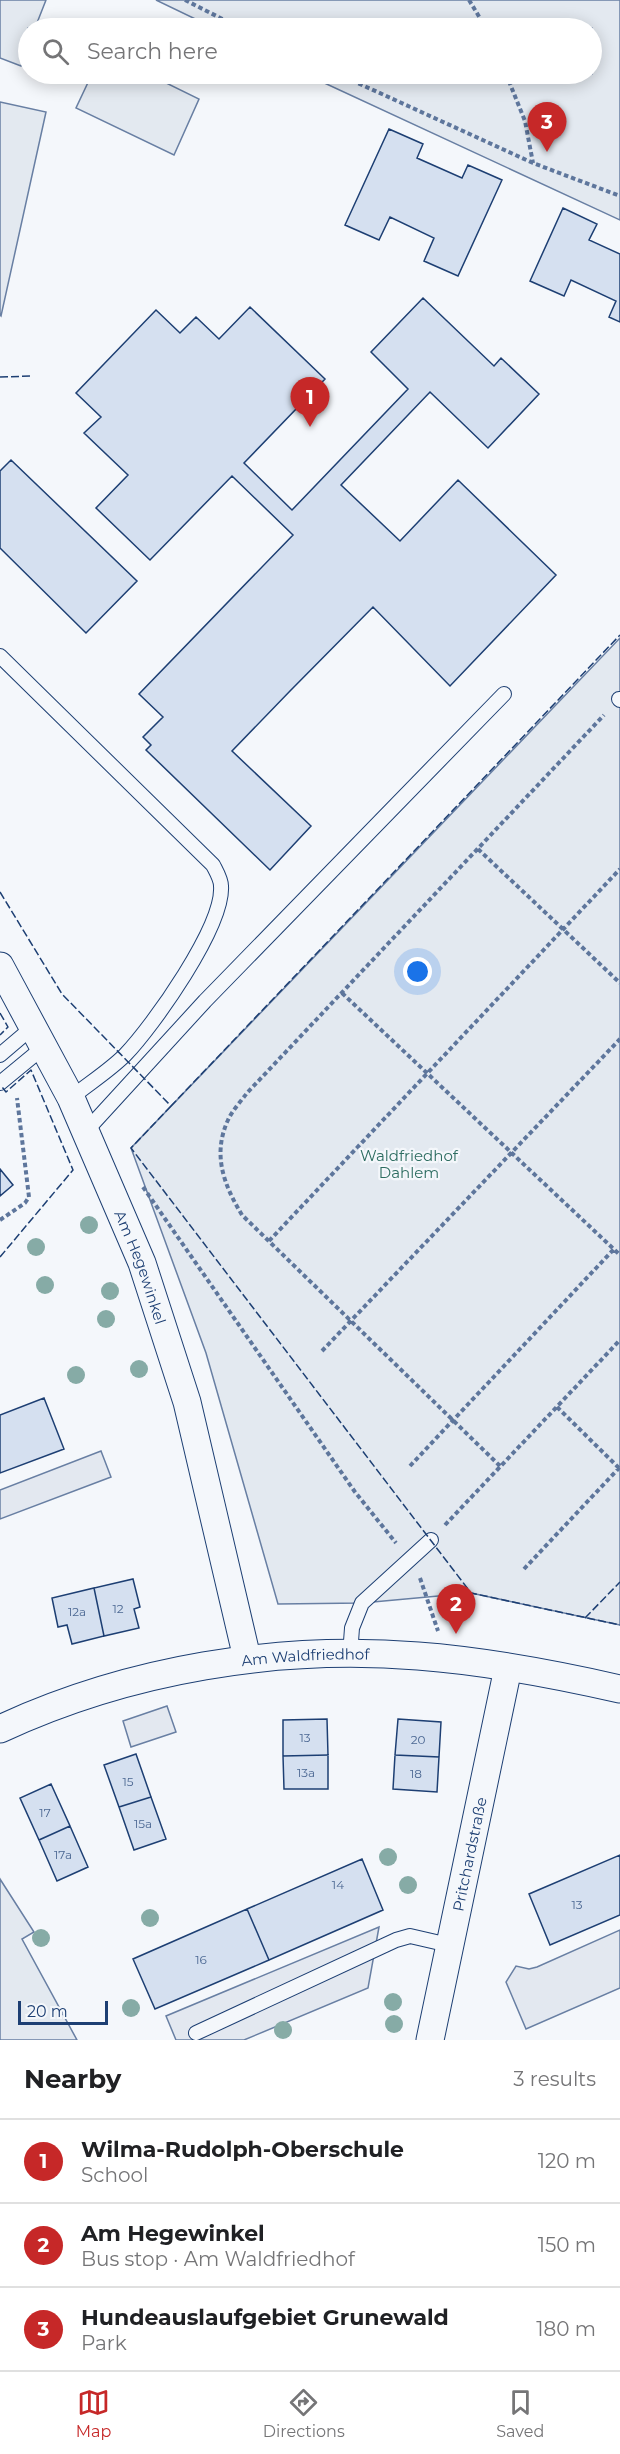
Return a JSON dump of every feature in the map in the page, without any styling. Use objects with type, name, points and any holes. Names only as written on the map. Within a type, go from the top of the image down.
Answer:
[{"type":"street","name":"Am Hegewinkel","points":[[0,966],[40,1036],[71,1098],[142,1263],[187,1402],[247,1658]]},
{"type":"street","name":"Am Waldfriedhof","points":[[0,1728],[71,1700],[136,1681],[247,1658],[418,1656],[508,1668],[620,1689]]},
{"type":"street","name":"Pritchardstraße","points":[[430,2040],[508,1668]]},
{"type":"lane","points":[[0,656],[213,865],[222,885],[218,907],[205,937],[153,1023],[124,1057],[71,1098]]},
{"type":"lane","points":[[86,1131],[205,1001],[504,694]]},
{"type":"lane","points":[[0,1055],[40,1036]]},
{"type":"lane","points":[[0,1083],[40,1036]]},
{"type":"lane","points":[[350,1655],[352,1628],[362,1603],[431,1539]]},
{"type":"lane","points":[[196,2033],[396,1940],[410,1936],[449,1945]]},
{"type":"path","points":[[185,0],[220,18]]},
{"type":"path","points":[[469,0],[480,18]]},
{"type":"path","points":[[360,84],[533,164],[620,196]]},
{"type":"path","points":[[510,84],[525,121],[533,164]]},
{"type":"path","points":[[500,1466],[242,1215],[226,1189],[220,1157],[228,1120],[247,1093],[593,726]]},
{"type":"path","points":[[478,849],[620,983]]},
{"type":"path","points":[[269,1241],[620,869]]},
{"type":"path","points":[[342,993],[620,1255]]},
{"type":"path","points":[[321,1351],[620,1039]]},
{"type":"path","points":[[0,1220],[25,1203],[29,1197],[15,1092]]},
{"type":"path","points":[[136,1178],[355,1492],[416,1569],[440,1637]]},
{"type":"path","points":[[410,1466],[614,1249]]},
{"type":"path","points":[[431,1539],[620,1340]]},
{"type":"path","points":[[524,1569],[620,1468],[557,1407]]},
{"type":"green space","points":[[0,0],[46,0],[39,18],[18,18],[18,65],[0,58]]},
{"type":"green space","points":[[156,0],[620,0],[620,220],[327,84],[602,84],[602,18],[193,18]]},
{"type":"green space","points":[[87,84],[168,84],[199,99],[174,155],[76,108]]},
{"type":"green space","points":[[0,102],[46,112],[1,316],[0,315]]},
{"type":"green space","name":"Waldfriedhof Dahlem","points":[[620,638],[620,1625],[471,1593],[362,1603],[278,1604],[206,1353],[131,1148]]},
{"type":"green space","points":[[0,1879],[34,1932],[22,1939],[77,2040],[0,2040]]},
{"type":"shaded area","points":[[101,1451],[111,1477],[0,1519],[0,1490]]},
{"type":"shaded area","points":[[167,1706],[176,1732],[131,1747],[123,1721]]},
{"type":"shaded area","points":[[379,1927],[368,1988],[244,2040],[176,2040],[166,2016]]},
{"type":"shaded area","points":[[620,1930],[620,1988],[526,2029],[506,1982],[516,1966],[529,1969],[537,1967]]},
{"type":"building","points":[[389,129],[423,144],[417,158],[462,178],[468,165],[502,180],[458,276],[424,261],[434,238],[390,217],[379,240],[345,225]]},
{"type":"building","points":[[563,208],[597,224],[589,240],[620,254],[620,322],[609,317],[616,301],[571,280],[564,296],[530,281]]},
{"type":"building","points":[[423,298],[494,366],[501,358],[539,394],[488,448],[430,392],[341,485],[400,541],[458,480],[556,575],[450,686],[373,607],[290,691],[232,751],[311,826],[270,870],[146,750],[151,745],[143,737],[163,717],[139,694],[293,535],[232,476],[150,560],[96,508],[128,475],[84,433],[101,417],[76,393],[156,310],[180,333],[196,317],[219,339],[250,307],[325,379],[244,463],[292,510],[408,389],[371,352]]},
{"type":"building","points":[[11,460],[137,581],[86,633],[0,548],[0,471]]},
{"type":"building","points":[[0,1169],[13,1185],[0,1196]]},
{"type":"building","points":[[44,1398],[64,1449],[0,1473],[0,1415]]},
{"type":"building","points":[[133,1579],[140,1607],[134,1609],[139,1628],[104,1636],[94,1588]]},
{"type":"building","points":[[94,1588],[104,1636],[72,1644],[67,1625],[58,1627],[52,1598]]},
{"type":"building","points":[[327,1719],[328,1755],[283,1756],[283,1720]]},
{"type":"building","points":[[398,1719],[441,1722],[439,1757],[395,1755]]},
{"type":"building","points":[[136,1754],[151,1797],[119,1807],[104,1765]]},
{"type":"building","points":[[328,1755],[328,1789],[284,1789],[283,1756]]},
{"type":"building","points":[[395,1755],[439,1757],[437,1792],[393,1789]]},
{"type":"building","points":[[51,1784],[70,1826],[39,1840],[20,1798]]},
{"type":"building","points":[[151,1797],[166,1839],[134,1850],[119,1807]]},
{"type":"building","points":[[70,1826],[88,1867],[57,1881],[39,1840]]},
{"type":"building","points":[[620,1855],[620,1915],[550,1945],[529,1894]]},
{"type":"building","points":[[362,1859],[383,1910],[269,1960],[247,1909]]},
{"type":"building","points":[[247,1909],[269,1960],[155,2009],[133,1959]]},
{"type":"fence","points":[[0,377],[31,376]]},
{"type":"fence","points":[[0,892],[62,994],[171,1106],[620,635]]},
{"type":"fence","points":[[0,1013],[8,1027],[0,1035]]},
{"type":"fence","points":[[0,1257],[73,1170],[31,1070],[6,1092],[2,1087]]},
{"type":"fence","points":[[171,1106],[131,1148],[471,1593],[620,1625]]},
{"type":"fence","points":[[585,1618],[620,1582]]},
{"type":"place","name":"Hundeauslaufgebiet Grunewald","points":[[547,152]]},
{"type":"place","name":"Wilma-Rudolph-Oberschule","points":[[310,427]]},
{"type":"place","name":"Am Hegewinkel","points":[[456,1634]]}]
